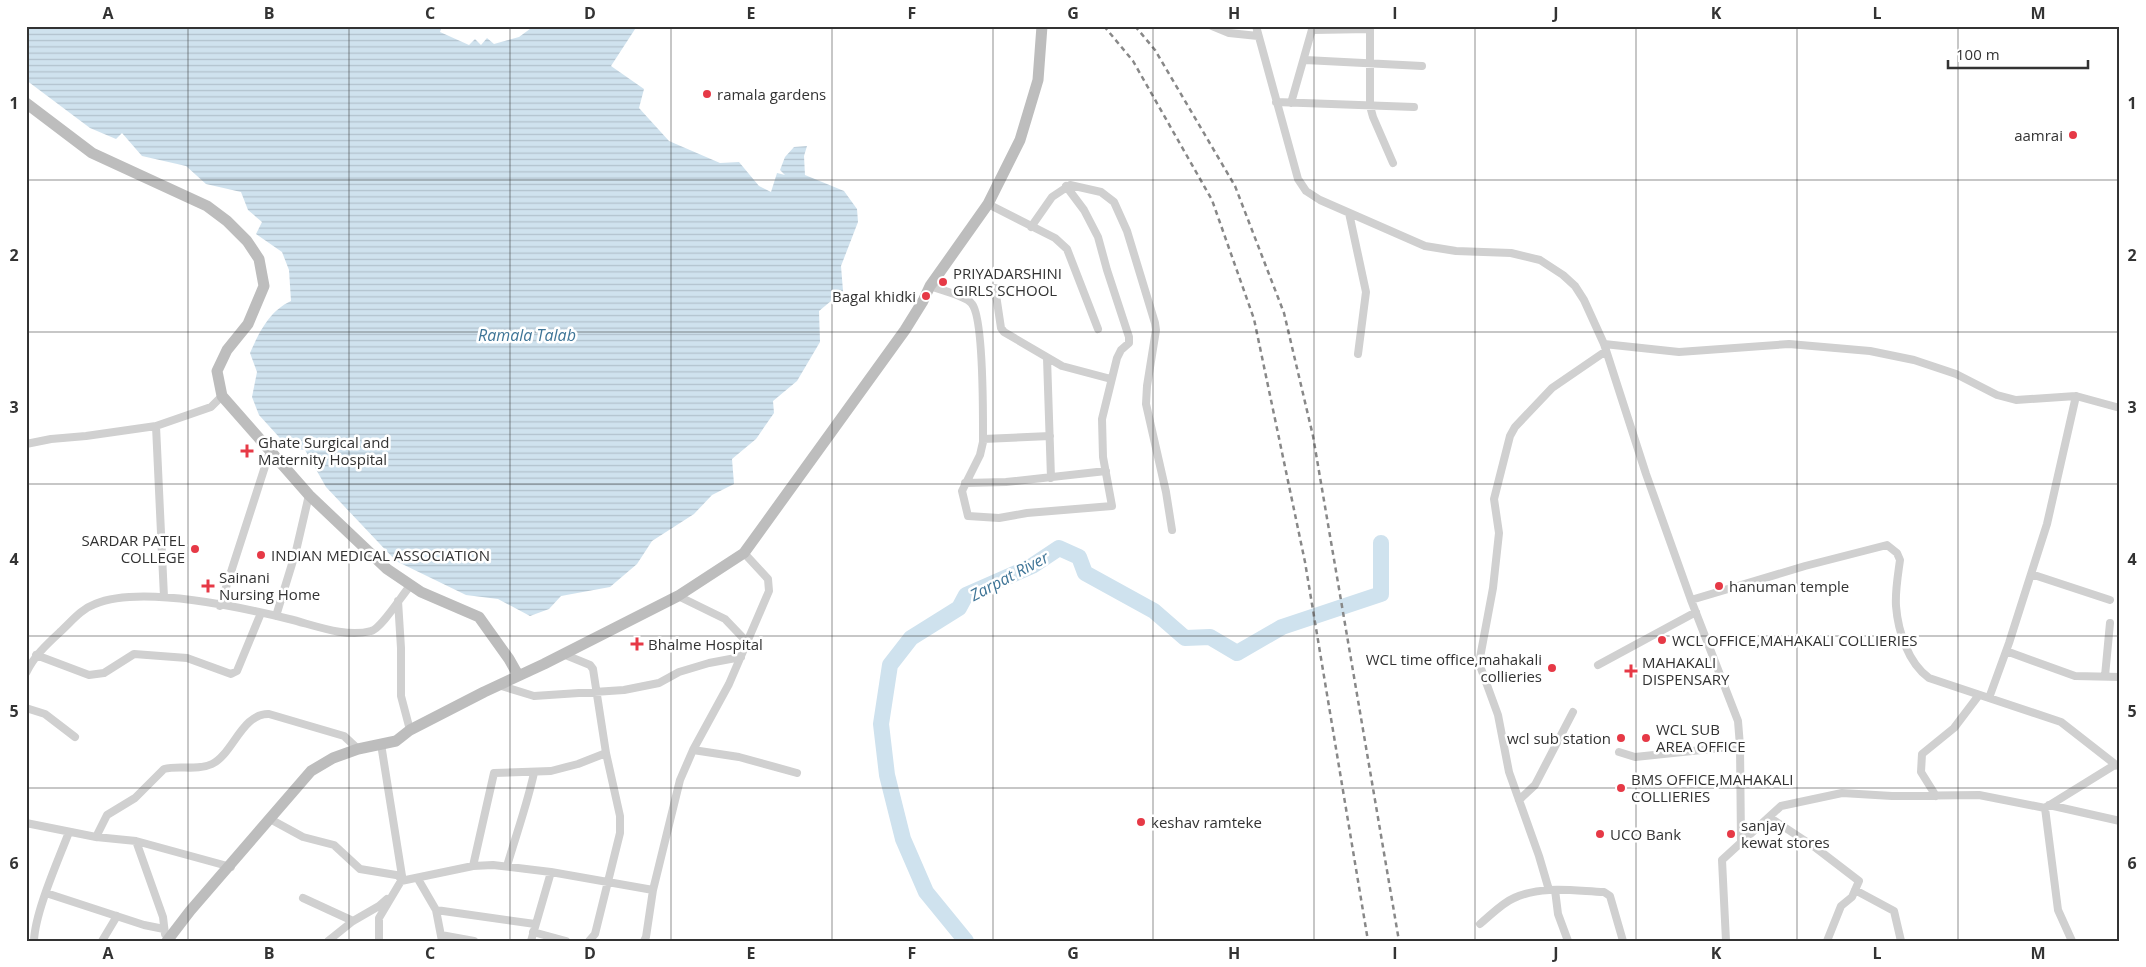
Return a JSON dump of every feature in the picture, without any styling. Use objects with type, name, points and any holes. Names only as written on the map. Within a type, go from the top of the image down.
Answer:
[{"type":"street","points":[[166,937],[231,866],[312,771],[332,758],[358,749],[396,740],[410,730],[498,685],[678,596],[744,553],[905,330],[930,286],[988,204],[1020,140],[1038,80],[1042,26]]},
{"type":"street","points":[[1212,26],[1229,33],[1258,36]]},
{"type":"street","points":[[1256,26],[1276,102],[1302,186],[1312,196],[1405,238],[1441,250],[1524,255],[1550,266],[1563,275],[1580,293],[1605,347],[1646,474],[1691,600],[1735,711],[1740,746],[1741,842]]},
{"type":"street","points":[[1292,103],[1313,28],[1370,28],[1370,106],[1372,117],[1393,163]]},
{"type":"street","points":[[1305,60],[1422,66]]},
{"type":"street","points":[[26,102],[92,153],[207,206],[227,221],[251,247],[259,259],[264,286],[248,324],[227,350],[217,371],[222,396],[309,495],[387,569],[410,586],[479,617],[510,659],[518,675]]},
{"type":"street","points":[[1276,102],[1414,107]]},
{"type":"street","points":[[1031,227],[1048,200],[1066,186],[1074,185],[1102,192],[1114,202],[1127,231],[1156,330],[1146,390],[1147,414],[1166,492],[1172,530]]},
{"type":"street","points":[[930,286],[968,300],[975,309],[982,355],[983,440],[980,455],[962,491],[968,516],[999,518],[1028,513],[1111,507],[1102,449],[1102,417],[1118,354],[1128,345],[1129,337],[1098,237],[1084,210],[1066,186]]},
{"type":"street","points":[[988,204],[1055,238],[1067,249],[1098,329]]},
{"type":"street","points":[[1349,213],[1366,292],[1358,354]]},
{"type":"street","points":[[995,288],[1002,330],[1062,366],[1111,379]]},
{"type":"street","points":[[1568,941],[1508,766],[1498,715],[1479,662],[1493,588],[1500,533],[1494,500],[1510,436],[1515,427],[1556,385],[1605,347],[1678,352],[1789,344],[1870,351],[1914,360],[1956,374],[2007,398],[2016,400],[2076,396],[2120,408]]},
{"type":"street","points":[[1047,358],[1051,478]]},
{"type":"street","points":[[26,444],[156,426],[210,408],[222,396]]},
{"type":"street","points":[[1989,698],[2049,515],[2076,396]]},
{"type":"street","points":[[156,426],[164,597]]},
{"type":"street","points":[[983,440],[1050,436]]},
{"type":"street","points":[[220,606],[270,451]]},
{"type":"street","points":[[965,483],[1051,478],[1106,471]]},
{"type":"street","points":[[276,616],[296,552],[309,495]]},
{"type":"street","points":[[1691,600],[1805,566],[1887,545],[1897,553],[1900,560],[1896,608],[1904,644],[1927,676],[2060,722],[2118,765],[2047,806]]},
{"type":"street","points":[[644,941],[653,890],[671,810],[680,780],[693,750],[729,684],[768,596],[770,585],[768,579],[744,553]]},
{"type":"street","points":[[2031,574],[2110,600]]},
{"type":"street","points":[[26,673],[36,655],[80,613],[95,603],[110,599],[138,596],[164,597],[261,613],[341,631],[369,632],[376,629],[410,586]]},
{"type":"street","points":[[678,596],[725,619],[747,642]]},
{"type":"street","points":[[398,601],[401,648],[401,696],[410,730]]},
{"type":"street","points":[[1598,665],[1696,612]]},
{"type":"street","points":[[36,655],[89,675],[104,673],[134,654],[187,658],[231,674],[237,672],[261,613]]},
{"type":"street","points":[[2105,676],[2110,623]]},
{"type":"street","points":[[2006,650],[2075,676],[2120,677]]},
{"type":"street","points":[[563,654],[592,667],[621,827],[595,934],[589,941]]},
{"type":"street","points":[[498,685],[534,696],[624,690],[659,683],[679,672],[705,664],[741,657]]},
{"type":"street","points":[[1936,796],[1921,772],[1922,754],[1954,728],[1979,695]]},
{"type":"street","points":[[26,708],[45,714],[74,737]]},
{"type":"street","points":[[1519,800],[1535,784],[1573,712]]},
{"type":"street","points":[[96,837],[106,815],[135,798],[164,769],[203,767],[214,763],[251,720],[262,714],[269,714],[344,736],[358,749]]},
{"type":"street","points":[[379,941],[379,918],[400,879],[381,744]]},
{"type":"street","points":[[1619,752],[1635,757],[1740,746]]},
{"type":"street","points":[[693,750],[738,757],[797,773]]},
{"type":"street","points":[[472,866],[494,773],[564,769],[606,752]]},
{"type":"street","points":[[507,866],[516,831],[528,802],[534,772]]},
{"type":"street","points":[[1726,941],[1722,860],[1781,806],[1842,793],[1892,796],[1979,796],[2047,806],[2120,821]]},
{"type":"street","points":[[2047,806],[2058,910],[2072,941]]},
{"type":"street","points":[[1769,817],[1858,879],[1859,883],[1852,896],[1841,906],[1827,941]]},
{"type":"street","points":[[270,820],[303,837],[334,845],[360,869],[400,879],[418,879],[472,866],[507,866],[653,890]]},
{"type":"street","points":[[26,823],[96,837],[136,841],[231,866]]},
{"type":"street","points":[[34,941],[35,930],[46,893],[69,832]]},
{"type":"street","points":[[136,841],[163,917],[166,937]]},
{"type":"street","points":[[531,941],[551,872]]},
{"type":"street","points":[[328,941],[353,921],[387,900],[400,879]]},
{"type":"street","points":[[418,879],[436,910],[441,938],[474,941]]},
{"type":"street","points":[[1480,924],[1513,898],[1552,890],[1608,893],[1623,941]]},
{"type":"street","points":[[1855,890],[1894,911],[1901,941]]},
{"type":"street","points":[[46,893],[144,925],[166,937]]},
{"type":"street","points":[[303,898],[353,921]]},
{"type":"street","points":[[436,910],[534,928],[564,940]]},
{"type":"street","points":[[102,941],[117,916]]},
{"type":"water","name":"Ramala Talab","points":[[26,26],[442,26],[440,32],[469,45],[475,39],[481,45],[487,38],[494,44],[519,37],[534,26],[637,26],[611,66],[644,89],[639,108],[669,141],[720,163],[739,162],[759,186],[771,192],[777,173],[785,175],[780,170],[785,157],[794,147],[807,146],[804,156],[805,175],[844,191],[857,209],[858,222],[841,266],[843,291],[819,311],[820,342],[797,381],[773,401],[774,413],[756,439],[732,459],[734,484],[712,495],[694,514],[652,541],[637,564],[610,587],[561,596],[549,609],[530,616],[498,599],[466,595],[396,561],[326,487],[305,450],[289,448],[259,415],[252,397],[257,372],[250,353],[266,323],[283,305],[291,301],[289,270],[282,252],[256,234],[262,222],[248,210],[241,192],[206,184],[186,166],[142,156],[122,133],[116,139],[90,128],[26,80]]},
{"type":"waterway","name":"Zarpat River","points":[[966,941],[926,892],[903,839],[887,775],[881,724],[890,665],[911,638],[959,608],[966,595],[1032,566],[1059,548],[1079,557],[1085,573],[1154,611],[1185,638],[1210,637],[1237,653],[1282,627],[1381,594],[1381,543]]},
{"type":"railway","points":[[1104,26],[1133,61],[1212,200],[1254,319],[1305,562],[1368,941]]},
{"type":"railway","points":[[1135,26],[1155,50],[1235,186],[1284,313],[1313,436],[1399,941]]},
{"type":"place","name":"ramala gardens","points":[[707,94]]},
{"type":"place","name":"aamrai","points":[[2073,135]]},
{"type":"place","name":"PRIYADARSHINI GIRLS SCHOOL","points":[[943,282]]},
{"type":"place","name":"Bagal khidki","points":[[926,296]]},
{"type":"place","name":"Ghate Surgical and Maternity Hospital","points":[[247,451]]},
{"type":"place","name":"SARDAR PATEL COLLEGE","points":[[195,549]]},
{"type":"place","name":"INDIAN MEDICAL ASSOCIATION","points":[[261,555]]},
{"type":"place","name":"Sainani Nursing Home","points":[[208,586]]},
{"type":"place","name":"hanuman temple","points":[[1719,586]]},
{"type":"place","name":"WCL OFFICE,MAHAKALI COLLIERIES","points":[[1662,640]]},
{"type":"place","name":"Bhalme Hospital","points":[[637,644]]},
{"type":"place","name":"WCL time office,mahakali collieries","points":[[1552,668]]},
{"type":"place","name":"MAHAKALI DISPENSARY","points":[[1631,671]]},
{"type":"place","name":"wcl sub station","points":[[1621,738]]},
{"type":"place","name":"WCL SUB AREA OFFICE","points":[[1646,738]]},
{"type":"place","name":"BMS OFFICE,MAHAKALI COLLIERIES","points":[[1621,788]]},
{"type":"place","name":"keshav ramteke","points":[[1141,822]]},
{"type":"place","name":"UCO Bank","points":[[1600,834]]},
{"type":"place","name":"sanjay kewat stores","points":[[1731,834]]}]
